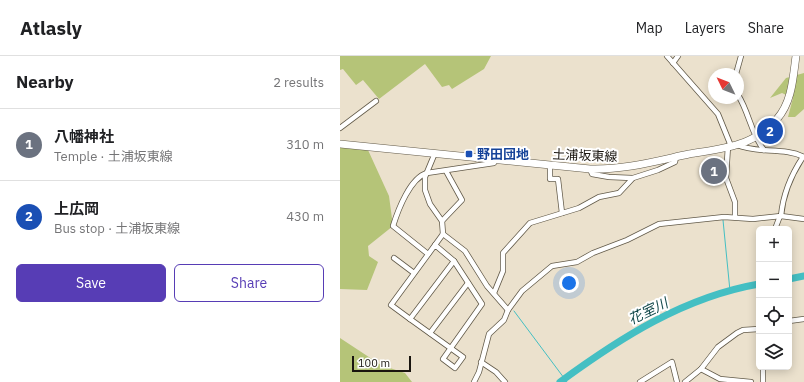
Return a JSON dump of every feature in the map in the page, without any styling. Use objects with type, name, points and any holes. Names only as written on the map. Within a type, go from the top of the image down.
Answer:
[{"type":"main road","name":"土浦坂東線","points":[[340,144],[550,166],[590,169],[623,168],[732,146],[757,136],[774,123],[783,110],[791,89],[796,56]]},
{"type":"street","points":[[667,56],[718,114],[732,146],[726,178],[735,202],[735,217]]},
{"type":"street","points":[[673,63],[678,56]]},
{"type":"street","points":[[738,68],[741,56]]},
{"type":"street","points":[[340,128],[376,101]]},
{"type":"street","points":[[742,104],[747,118],[764,150]]},
{"type":"street","points":[[732,146],[796,154],[803,157],[788,183],[776,226]]},
{"type":"street","points":[[435,153],[424,181],[424,190],[430,204],[442,221],[443,234],[391,305],[450,348],[453,349],[463,357],[455,368],[443,358],[450,348],[482,304],[454,261],[435,245]]},
{"type":"street","points":[[590,169],[592,174],[609,177],[632,178],[658,170],[675,162],[676,157]]},
{"type":"street","points":[[428,254],[393,226],[400,205],[416,179],[427,173],[494,163],[496,160]]},
{"type":"street","points":[[550,166],[550,179],[558,179],[562,213]]},
{"type":"street","points":[[442,221],[462,200],[446,171]]},
{"type":"street","points":[[494,293],[503,271],[503,253],[530,222],[584,207],[599,197],[618,193],[632,178]]},
{"type":"street","points":[[474,382],[489,334],[504,320],[508,310],[522,291],[552,266],[577,262],[593,253],[627,240],[659,224],[724,217],[753,220],[780,216],[804,219]]},
{"type":"street","points":[[443,234],[465,251],[471,262],[508,310]]},
{"type":"street","points":[[394,258],[414,273]]},
{"type":"street","points":[[410,319],[454,261]]},
{"type":"street","points":[[430,333],[468,283]]},
{"type":"street","points":[[792,321],[804,319]]},
{"type":"street","points":[[685,382],[701,369],[718,348],[737,332],[756,329]]},
{"type":"street","points":[[481,362],[496,372],[505,382]]},
{"type":"street","points":[[640,382],[672,362],[678,382]]},
{"type":"street","points":[[701,369],[720,379],[751,382]]},
{"type":"street","points":[[763,370],[763,382]]},
{"type":"green space","points":[[340,56],[491,56],[484,69],[452,89],[449,85],[442,87],[425,64],[379,99],[363,80],[356,85],[343,69],[340,70]]},
{"type":"green space","points":[[804,73],[804,109],[795,117],[788,117],[793,98],[782,93],[770,98],[786,78]]},
{"type":"green space","points":[[340,146],[368,150],[389,196],[393,226],[368,246],[369,256],[378,262],[367,290],[340,289]]},
{"type":"green space","points":[[340,338],[381,365],[405,373],[412,382],[340,382]]},
{"type":"waterway","points":[[723,220],[730,291]]},
{"type":"waterway","name":"花室川","points":[[792,278],[804,276]]},
{"type":"waterway","name":"花室川","points":[[560,382],[606,350],[654,321],[705,299],[731,290],[756,285]]},
{"type":"waterway","points":[[514,311],[567,382]]},
{"type":"place","name":"上広岡","points":[[770,131]]},
{"type":"place","name":"野田団地","points":[[469,154]]},
{"type":"place","name":"八幡神社","points":[[714,171]]}]
